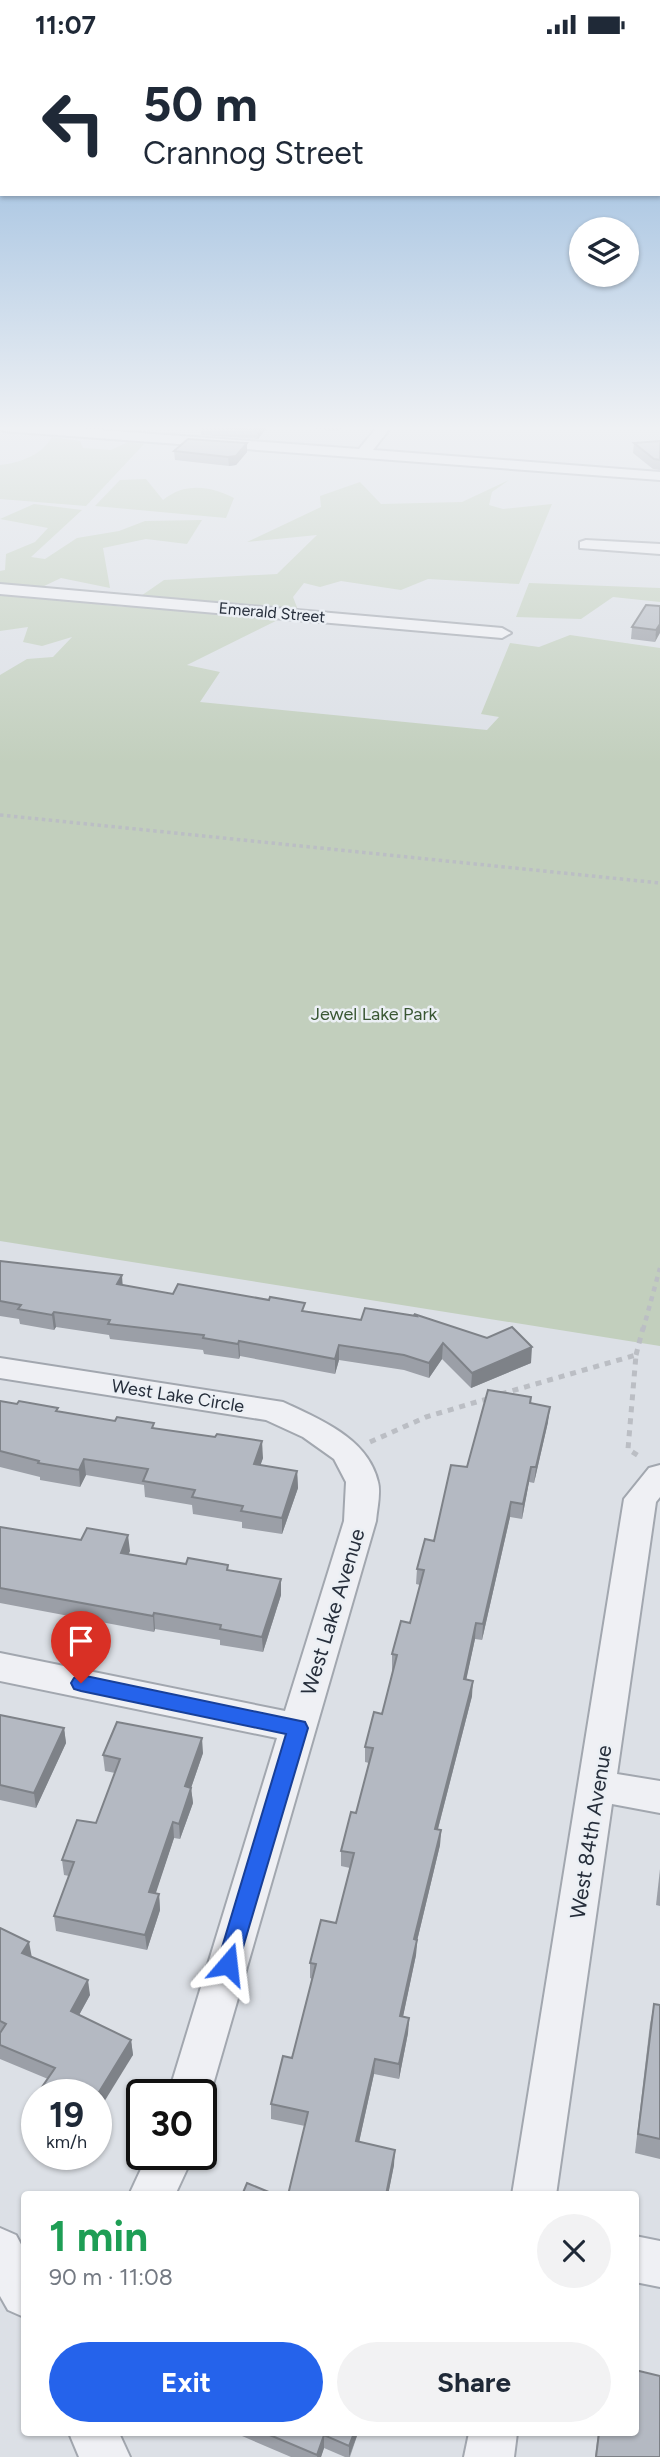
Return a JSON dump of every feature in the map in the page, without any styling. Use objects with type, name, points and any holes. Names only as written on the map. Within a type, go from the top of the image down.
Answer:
[{"type":"street","points":[[586,545],[660,549]]},
{"type":"street","name":"Emerald Street","points":[[0,589],[502,632]]},
{"type":"street","name":"West Lake Circle","points":[[0,1368],[272,1410],[314,1430],[346,1452]]},
{"type":"street","name":"West Lake Avenue","points":[[194,2079],[360,1521],[362,1482],[346,1452]]},
{"type":"street","name":"West 84th Avenue","points":[[535,2191],[640,1499],[655,1470]]},
{"type":"street","points":[[0,1667],[298,1728]]},
{"type":"street","points":[[598,1786],[660,1797]]},
{"type":"street","points":[[152,2191],[163,2170]]},
{"type":"street","points":[[0,2251],[21,2289]]},
{"type":"street","points":[[639,2260],[660,2265]]},
{"type":"street","points":[[94,2436],[105,2457]]},
{"type":"street","points":[[489,2457],[492,2436]]},
{"type":"path","points":[[0,815],[660,883]]},
{"type":"path","points":[[655,1470],[628,1450],[636,1355],[660,1268]]},
{"type":"path","points":[[346,1452],[430,1416],[636,1355]]},
{"type":"green space","points":[[37,539],[50,539],[31,557],[45,559],[75,539],[144,539],[103,548],[110,588],[61,578],[40,588],[0,583],[0,571],[5,570],[6,554]]},
{"type":"green space","points":[[149,539],[190,539],[187,544]]},
{"type":"green space","name":"Jewel Lake Park","points":[[313,539],[537,539],[519,584],[428,579],[401,590],[341,581],[320,587],[304,583],[293,597],[298,610],[187,665],[220,672],[200,702],[487,730],[499,717],[481,714],[510,643],[539,647],[570,635],[660,648],[660,1346],[0,1241],[0,675],[27,659],[53,657],[72,637],[42,646],[23,642],[28,627],[0,631],[0,594],[125,607],[164,580],[277,574]]},
{"type":"green space","points":[[529,583],[660,588],[660,602],[613,597],[581,619],[516,617]]},
{"type":"building","points":[[646,605],[660,606],[660,624],[656,630],[632,627]]},
{"type":"building","points":[[0,1261],[122,1275],[117,1284],[173,1294],[178,1284],[269,1300],[270,1297],[305,1303],[302,1311],[361,1320],[365,1308],[416,1316],[414,1314],[487,1338],[512,1327],[532,1347],[472,1373],[443,1343],[429,1363],[404,1355],[339,1345],[335,1359],[239,1341],[238,1344],[203,1338],[204,1335],[108,1324],[110,1320],[54,1312],[52,1315],[18,1309],[21,1305],[0,1301]]},
{"type":"building","points":[[488,1390],[531,1397],[530,1403],[550,1407],[536,1467],[531,1467],[523,1504],[511,1502],[483,1624],[476,1623],[464,1679],[473,1681],[435,1829],[441,1830],[414,1939],[417,1940],[400,2016],[409,2018],[399,2064],[375,2059],[356,2141],[395,2150],[387,2191],[289,2191],[308,2112],[271,2104],[283,2056],[292,2058],[316,1964],[310,1963],[321,1920],[336,1923],[354,1853],[341,1851],[351,1812],[356,1813],[373,1748],[365,1747],[374,1712],[382,1714],[397,1655],[392,1654],[401,1621],[410,1623],[424,1570],[417,1569],[425,1539],[434,1541],[451,1465],[467,1467]]},
{"type":"building","points":[[0,1401],[17,1404],[19,1401],[58,1408],[56,1411],[115,1421],[117,1417],[154,1423],[152,1428],[262,1441],[254,1464],[297,1471],[282,1518],[241,1511],[243,1506],[192,1497],[195,1490],[143,1481],[148,1469],[84,1459],[79,1470],[38,1463],[39,1461],[0,1451]]},
{"type":"building","points":[[0,1527],[81,1540],[87,1528],[128,1535],[121,1553],[186,1564],[188,1558],[228,1565],[227,1570],[281,1579],[262,1637],[220,1629],[221,1625],[154,1613],[153,1616],[0,1588]]},
{"type":"building","points":[[0,1715],[64,1728],[34,1793],[0,1785]]},
{"type":"building","points":[[117,1722],[202,1738],[185,1786],[191,1788],[179,1824],[173,1822],[149,1892],[159,1894],[145,1935],[54,1916],[74,1862],[62,1860],[77,1820],[96,1823],[120,1759],[103,1755]]},
{"type":"building","points":[[0,1928],[29,1942],[22,1953],[88,1980],[71,2011],[131,2040],[107,2079],[48,2079],[55,2068],[0,2045],[0,2033],[6,2024],[0,2021]]},
{"type":"building","points":[[654,2004],[660,2005],[660,2139],[638,2134]]},
{"type":"building","points":[[247,2183],[266,2191],[244,2191]]},
{"type":"building","points":[[639,2371],[660,2376],[660,2457],[596,2457],[599,2436],[639,2436]]},
{"type":"building","points":[[272,2436],[324,2436],[317,2455]]},
{"type":"building","points":[[326,2436],[353,2436],[349,2446]]},
{"type":"route","points":[[81,1683],[298,1728],[228,1964]]}]
